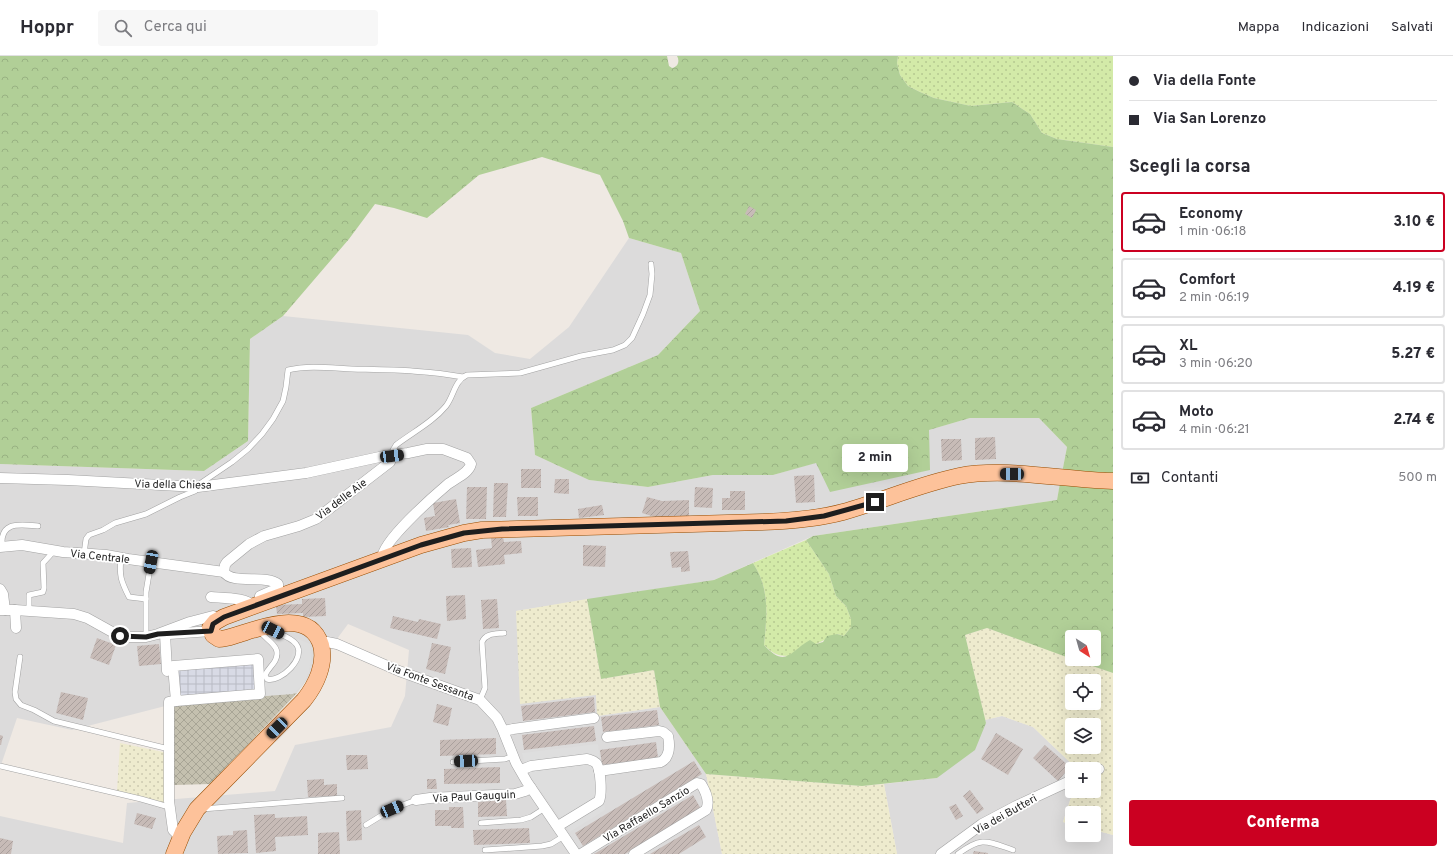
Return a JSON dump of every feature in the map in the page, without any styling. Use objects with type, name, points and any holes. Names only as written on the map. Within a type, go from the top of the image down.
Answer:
[{"type":"main road","points":[[174,854],[180,837],[197,809],[296,709],[310,693],[317,679],[322,654],[320,644],[314,632],[300,624],[290,622],[263,627],[222,639],[214,637],[212,623],[213,624],[218,619],[252,605],[444,538],[482,530],[754,522],[811,518],[843,512],[939,481],[975,474],[1012,474],[1113,481]]},
{"type":"street","name":"Via della Chiesa","points":[[0,478],[83,480],[198,487],[306,473],[427,449],[443,449],[465,456],[469,460],[470,464],[466,472],[448,484],[401,528],[385,549],[382,559]]},
{"type":"street","name":"Via delle Aie","points":[[224,572],[227,562],[249,544],[264,536],[299,526],[316,519],[390,462],[392,456]]},
{"type":"street","name":"Via Centrale","points":[[1,546],[22,546],[54,551],[106,555],[224,572]]},
{"type":"street","points":[[210,597],[245,600],[252,605],[255,598],[278,587],[277,583],[266,580],[233,578],[224,572]]},
{"type":"street","points":[[0,588],[3,594],[2,610],[74,614],[87,618],[120,636],[146,637],[212,623]]},
{"type":"street","points":[[15,610],[16,628]]},
{"type":"street","points":[[161,634],[190,622],[212,623]]},
{"type":"street","points":[[161,634],[167,671]]},
{"type":"street","name":"Via Fonte Sessanta","points":[[320,644],[327,642],[337,644],[399,671],[480,700],[496,718],[504,731],[514,756],[531,788],[576,854]]},
{"type":"street","points":[[176,701],[173,666],[258,659],[262,675],[260,694],[169,702],[169,807],[173,830],[180,837]]},
{"type":"street","points":[[504,731],[513,728],[594,718]]},
{"type":"street","points":[[599,771],[661,762],[666,758],[669,752],[668,736],[659,731],[607,738]]},
{"type":"street","points":[[521,770],[531,766],[587,759],[594,762],[599,771],[599,801],[558,826]]},
{"type":"street","name":"Via Raffaello Sanzio","points":[[581,854],[697,783],[702,784],[708,805],[706,810],[634,854]]},
{"type":"street","name":"Via dei Butteri","points":[[941,854],[982,824],[1065,783]]},
{"type":"street","name":"Via Paul Gauguin","points":[[416,800],[515,794],[531,788]]},
{"type":"lane","points":[[392,456],[396,445],[445,407],[452,396],[457,383],[463,377],[472,374],[520,373],[581,356],[613,350],[625,345],[632,338],[648,302],[652,285],[652,264]]},
{"type":"lane","points":[[84,554],[86,539],[89,536],[115,523],[146,514],[185,494],[195,492],[206,479],[232,462],[248,449],[273,419],[283,401],[288,370],[317,367],[440,373],[463,377]]},
{"type":"lane","points":[[1,546],[2,533],[7,527],[17,525],[38,526]]},
{"type":"lane","points":[[29,611],[29,595],[43,592],[44,563],[54,551]]},
{"type":"lane","points":[[121,557],[120,580],[129,597],[146,599]]},
{"type":"lane","points":[[146,637],[146,599],[151,562]]},
{"type":"lane","points":[[263,627],[273,630],[295,643],[299,653],[294,664],[280,676],[270,680],[262,675],[274,664],[277,653],[274,644],[263,635],[263,627]]},
{"type":"lane","points":[[480,700],[485,688],[482,642],[488,635],[504,633]]},
{"type":"lane","points":[[20,657],[15,692],[16,699],[21,705],[54,720],[169,749]]},
{"type":"lane","points":[[453,762],[505,759],[514,756]]},
{"type":"lane","points":[[0,766],[169,807]]},
{"type":"lane","points":[[197,809],[342,798]]},
{"type":"lane","points":[[366,825],[392,809],[416,800]]},
{"type":"lane","points":[[481,823],[521,820],[531,817],[546,808]]},
{"type":"lane","points":[[485,850],[542,846],[551,844],[564,836]]},
{"type":"lane","points":[[958,854],[972,844],[983,841],[1013,850]]},
{"type":"shaded area","points":[[629,238],[681,253],[700,311],[658,355],[531,408],[535,455],[589,480],[648,487],[713,475],[773,475],[970,418],[1039,418],[1067,447],[1057,500],[813,536],[714,580],[516,611],[596,695],[598,716],[660,707],[706,774],[722,854],[0,854],[0,816],[123,843],[127,803],[275,791],[295,745],[391,727],[405,696],[409,650],[348,624],[297,693],[173,704],[72,730],[17,718],[1,765],[0,464],[204,471],[248,441],[250,339],[283,316],[468,335],[495,353],[530,359],[569,327]]},
{"type":"shaded area","points":[[587,599],[601,679],[654,670],[660,707],[597,716],[596,695],[520,704],[516,611]]},
{"type":"shaded area","points":[[987,628],[1065,656],[1065,666],[1093,666],[1113,673],[1113,835],[1101,832],[1101,806],[1068,806],[1071,798],[1101,798],[1101,762],[1070,762],[1033,727],[1002,716],[985,720],[965,635]]},
{"type":"shaded area","points":[[298,639],[310,644],[311,659],[309,672],[306,679],[301,687],[293,694],[265,696],[263,677],[274,676],[287,664],[294,650],[291,644]]},
{"type":"shaded area","points":[[258,659],[260,694],[176,701],[173,666]]},
{"type":"shaded area","points":[[297,693],[210,784],[174,785],[173,704]]},
{"type":"shaded area","points":[[1002,716],[1033,727],[1070,762],[1065,762],[1065,798],[1071,798],[1068,806],[1065,806],[1065,816],[1063,822],[1065,823],[1065,842],[1101,842],[1101,832],[1113,835],[1113,854],[897,854],[884,784],[937,778],[986,723],[985,720]]},
{"type":"shaded area","points":[[120,743],[168,753],[168,804],[117,791]]},
{"type":"shaded area","points":[[598,744],[605,810],[570,832],[532,779],[524,762],[522,753]]},
{"type":"shaded area","points":[[706,774],[862,786],[884,784],[897,854],[722,854]]},
{"type":"green space","points":[[0,56],[667,56],[669,66],[672,68],[678,64],[677,56],[898,56],[897,63],[900,75],[908,86],[934,98],[971,106],[1012,102],[1030,114],[1042,133],[1057,139],[1113,147],[1113,476],[1062,473],[1067,447],[1039,418],[970,418],[929,430],[930,470],[830,492],[816,463],[773,475],[713,475],[648,487],[589,480],[535,455],[531,408],[658,355],[700,311],[681,253],[629,238],[623,221],[600,175],[542,157],[479,175],[427,218],[375,204],[349,239],[283,316],[250,339],[248,441],[204,471],[0,464]]},
{"type":"green space","points":[[898,56],[1113,56],[1113,147],[1057,139],[1042,133],[1030,114],[1012,102],[971,106],[934,98],[908,86],[900,75],[897,63]]},
{"type":"green space","points":[[1060,483],[1113,486],[1113,673],[1092,666],[1101,666],[1101,630],[1065,630],[1065,656],[987,628],[965,635],[986,723],[975,750],[937,778],[862,786],[706,774],[660,707],[654,670],[601,679],[587,599],[714,580],[753,563],[765,592],[766,623],[764,645],[778,656],[788,656],[810,640],[816,644],[823,642],[827,636],[837,634],[844,636],[851,627],[851,619],[846,606],[836,596],[829,574],[806,540],[813,536],[1057,500]]},
{"type":"green space","points":[[806,540],[829,574],[836,596],[846,606],[851,619],[851,627],[844,636],[837,634],[816,644],[804,644],[789,656],[778,655],[764,645],[766,623],[765,592],[753,563]]},
{"type":"building","points":[[749,206],[756,210],[752,218],[745,214]]},
{"type":"building","points":[[995,437],[996,459],[975,460],[975,438]]},
{"type":"building","points":[[941,439],[961,439],[962,460],[942,461]]},
{"type":"building","points":[[521,469],[541,469],[541,488],[521,488]]},
{"type":"building","points":[[814,475],[815,502],[796,503],[794,476]]},
{"type":"building","points":[[555,479],[569,479],[569,494],[554,493]]},
{"type":"building","points":[[494,483],[508,483],[506,517],[493,517]]},
{"type":"building","points":[[467,487],[487,487],[486,519],[466,519]]},
{"type":"building","points":[[695,487],[713,488],[712,508],[694,507]]},
{"type":"building","points":[[730,491],[745,491],[745,510],[722,510],[722,498],[730,498]]},
{"type":"building","points":[[517,497],[538,497],[538,516],[518,516]]},
{"type":"building","points":[[647,497],[662,501],[689,500],[689,517],[658,518],[642,513]]},
{"type":"building","points":[[456,499],[460,523],[448,525],[449,527],[426,531],[424,518],[435,516],[433,503]]},
{"type":"building","points":[[602,505],[604,515],[579,518],[578,509]]},
{"type":"building","points":[[503,537],[504,542],[521,541],[522,553],[504,555],[505,564],[478,567],[476,550],[492,548],[491,538]]},
{"type":"building","points":[[583,545],[606,546],[605,567],[583,566]]},
{"type":"building","points":[[471,548],[472,567],[452,568],[451,549]]},
{"type":"building","points":[[688,551],[690,571],[681,572],[681,567],[672,568],[670,552]]},
{"type":"building","points":[[465,595],[466,619],[447,621],[446,596]]},
{"type":"building","points":[[325,598],[326,616],[303,617],[303,613],[277,614],[276,605],[302,604],[302,599]]},
{"type":"building","points":[[497,599],[499,628],[483,629],[481,600]]},
{"type":"building","points":[[393,616],[418,622],[419,619],[441,624],[437,639],[390,628]]},
{"type":"building","points":[[97,638],[116,645],[109,665],[90,658]]},
{"type":"building","points":[[432,643],[451,647],[445,674],[426,669]]},
{"type":"building","points":[[159,644],[161,664],[139,666],[137,646]]},
{"type":"building","points":[[61,692],[88,698],[83,720],[56,713]]},
{"type":"building","points":[[594,697],[595,712],[523,721],[521,706]]},
{"type":"building","points":[[437,704],[452,708],[448,726],[433,722]]},
{"type":"building","points":[[657,710],[659,725],[603,732],[601,717]]},
{"type":"building","points":[[594,726],[596,741],[524,750],[522,735]]},
{"type":"building","points":[[996,733],[1023,749],[1008,775],[981,759]]},
{"type":"building","points":[[0,735],[3,736],[1,745],[0,745]]},
{"type":"building","points":[[496,738],[496,754],[440,756],[440,740]]},
{"type":"building","points":[[656,742],[658,758],[602,765],[600,750]]},
{"type":"building","points":[[1045,745],[1065,763],[1065,773],[1058,781],[1033,758]]},
{"type":"building","points":[[346,755],[367,755],[368,769],[347,770]]},
{"type":"building","points":[[694,761],[702,774],[583,846],[575,833]]},
{"type":"building","points":[[500,767],[500,783],[444,784],[444,769]]},
{"type":"building","points":[[324,779],[324,785],[337,784],[337,796],[308,797],[307,780]]},
{"type":"building","points":[[427,779],[436,779],[437,789],[427,789]]},
{"type":"building","points":[[970,790],[984,809],[977,814],[963,796]]},
{"type":"building","points":[[693,795],[701,809],[625,854],[594,854]]},
{"type":"building","points":[[506,800],[507,816],[478,817],[478,802]]},
{"type":"building","points":[[956,804],[963,816],[956,820],[949,807]]},
{"type":"building","points":[[449,807],[463,807],[464,828],[435,826],[435,810],[449,810]]},
{"type":"building","points":[[361,810],[362,840],[347,841],[346,811]]},
{"type":"building","points":[[137,813],[156,818],[152,829],[134,824]]},
{"type":"building","points":[[275,814],[275,818],[307,816],[308,835],[275,837],[276,851],[256,853],[254,815]]},
{"type":"building","points":[[699,825],[706,837],[679,854],[650,854]]},
{"type":"building","points":[[529,828],[530,843],[474,845],[473,830]]},
{"type":"building","points":[[247,830],[248,853],[218,854],[217,836],[233,835],[233,831]]},
{"type":"building","points":[[339,832],[340,854],[318,854],[318,833]]},
{"type":"building","points":[[0,838],[13,841],[11,854],[0,854]]},
{"type":"building","points":[[974,851],[988,853],[988,854],[973,854]]},
{"type":"route","points":[[120,636],[146,637],[158,634],[211,631],[211,626],[218,619],[421,545],[464,533],[502,529],[786,521],[843,512],[875,502]]}]
